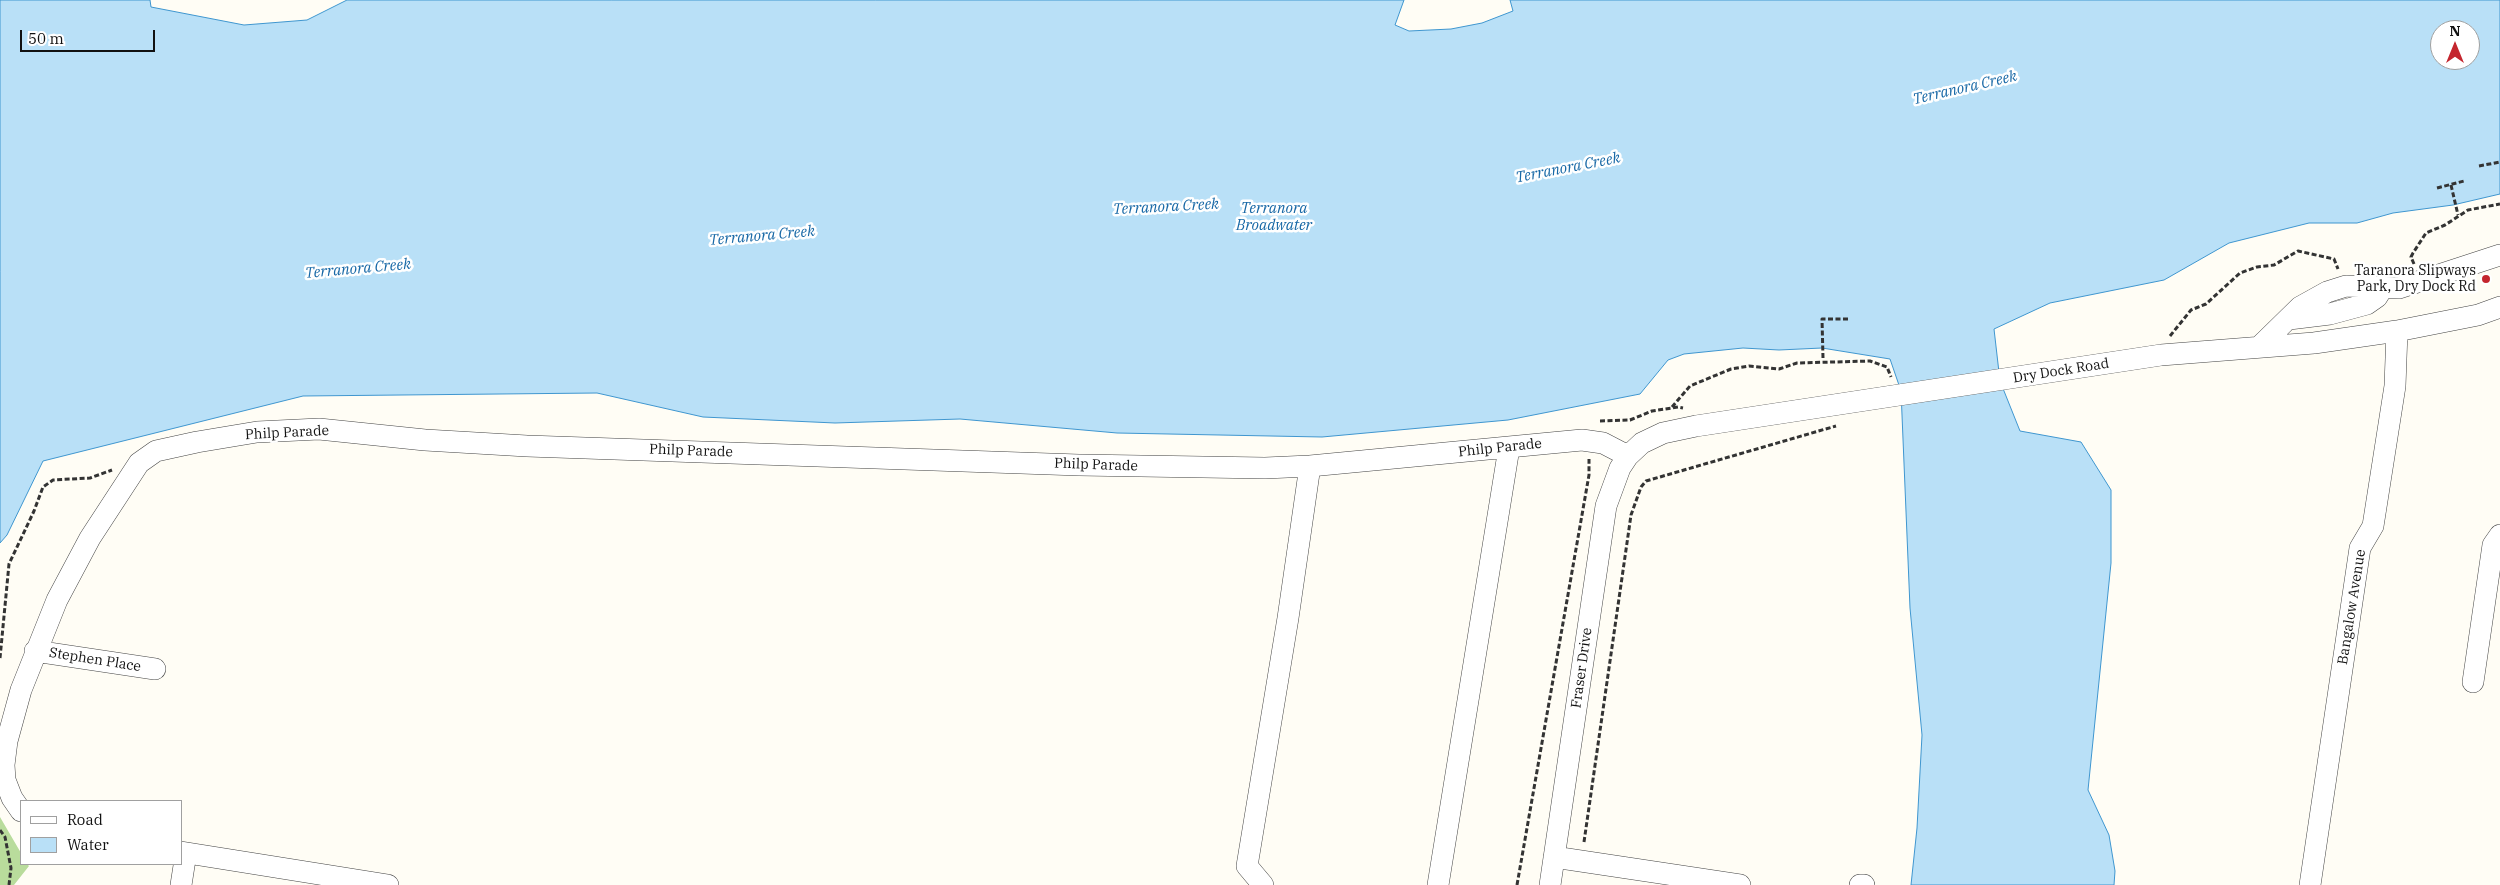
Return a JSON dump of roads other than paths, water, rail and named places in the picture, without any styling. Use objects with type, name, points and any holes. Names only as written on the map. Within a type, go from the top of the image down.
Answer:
[{"type":"street","points":[[2259,347],[2300,307],[2342,280],[2382,289],[2415,284],[2500,255]]},
{"type":"street","points":[[2289,319],[2330,314],[2367,304],[2377,297],[2382,289]]},
{"type":"street","name":"Dry Dock Road","points":[[1628,456],[1649,439],[1672,430],[2161,356],[2314,343],[2397,332],[2478,315],[2500,307]]},
{"type":"street","name":"Bangalow Avenue","points":[[2310,885],[2360,548],[2374,526],[2395,386],[2397,332]]},
{"type":"street","name":"Philp Parade","points":[[20,809],[8,789],[4,756],[15,709],[35,651],[73,567],[138,465],[146,456],[156,451],[196,442],[257,432],[319,429],[425,440],[526,446],[1079,465],[1265,468],[1310,466],[1509,448],[1572,440],[1592,440],[1610,446],[1628,456]]},
{"type":"street","points":[[1438,885],[1509,448]]},
{"type":"street","name":"Fraser Drive","points":[[1550,885],[1602,526],[1616,477],[1628,456]]},
{"type":"street","points":[[1263,885],[1247,866],[1310,466]]},
{"type":"street","points":[[2473,682],[2493,545],[2500,535]]},
{"type":"street","name":"Stephen Place","points":[[35,651],[155,670]]},
{"type":"street","points":[[181,885],[184,853],[388,885]]},
{"type":"street","points":[[1554,857],[1740,885]]},
{"type":"water","name":"Terranora Broadwater","points":[[0,0],[150,0],[151,7],[244,25],[307,20],[347,0],[1404,0],[1395,25],[1409,31],[1451,29],[1482,23],[1513,11],[1510,0],[2500,0],[2500,194],[2453,205],[2393,213],[2357,223],[2309,223],[2229,243],[2164,280],[2050,303],[1994,329],[2000,381],[2020,431],[2081,442],[2111,490],[2111,563],[2088,790],[2109,835],[2115,871],[2114,885],[1911,885],[1917,828],[1922,735],[1910,608],[1901,391],[1890,359],[1822,348],[1779,350],[1743,348],[1684,354],[1668,360],[1640,394],[1508,420],[1322,437],[1117,433],[960,419],[835,423],[703,417],[597,393],[303,396],[43,461],[7,535],[0,543]]},
{"type":"place","name":"Taranora Slipways Park, Dry Dock Rd","points":[[2486,279]]},
{"type":"water label","name":"Terranora Creek","points":[[1965,88]]},
{"type":"water label","name":"Terranora Creek","points":[[1568,168]]},
{"type":"water label","name":"Terranora Creek","points":[[1166,207]]},
{"type":"water label","name":"Terranora Creek","points":[[762,236]]},
{"type":"water label","name":"Terranora Creek","points":[[358,269]]}]
